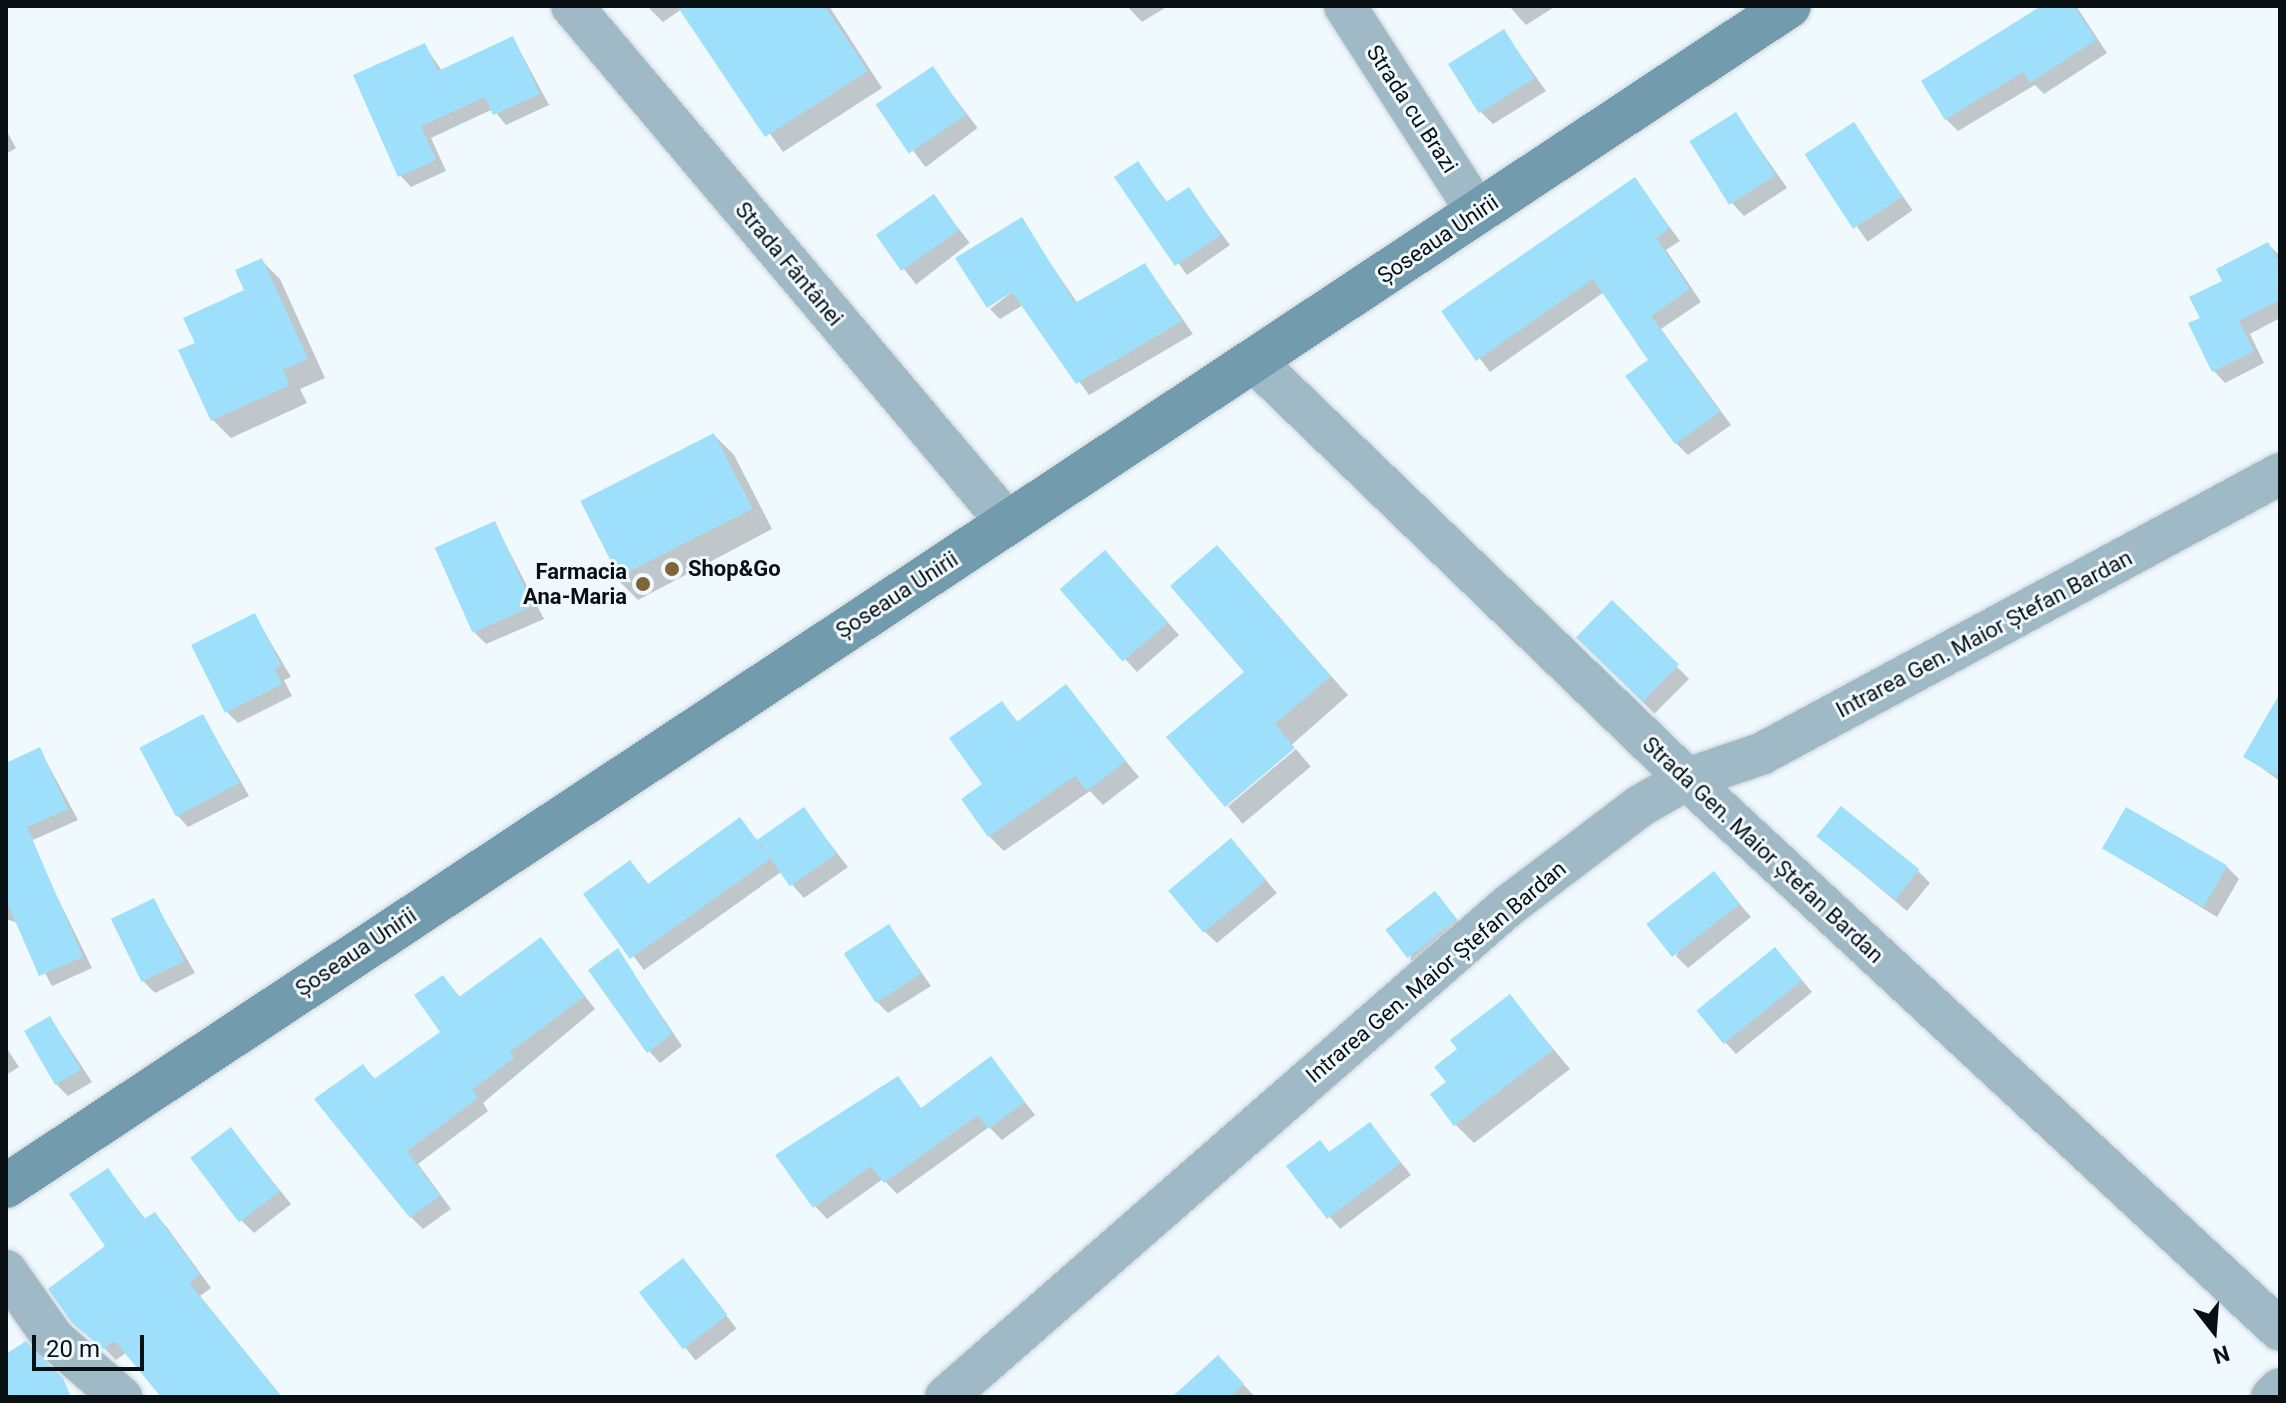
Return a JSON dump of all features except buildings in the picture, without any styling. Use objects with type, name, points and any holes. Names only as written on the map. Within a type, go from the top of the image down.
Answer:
[{"type":"main road","name":"Șoseaua Unirii","points":[[6,1186],[1789,6]]},
{"type":"street","name":"Strada Fântânei","points":[[572,6],[1007,522]]},
{"type":"street","name":"Strada cu Brazi","points":[[1345,6],[1478,213]]},
{"type":"street","name":"Strada Gen. Maior Ștefan Bardan","points":[[1255,362],[1687,779],[2280,1330]]},
{"type":"street","name":"Intrarea Gen. Maior Ștefan Bardan","points":[[946,1397],[1508,906],[1687,779],[1761,754],[2280,474]]},
{"type":"street","points":[[6,1271],[54,1339],[121,1397]]},
{"type":"street","points":[[2272,1397],[2280,1389]]},
{"type":"place","name":"Shop&Go","points":[[672,569]]},
{"type":"place","name":"Farmacia Ana-Maria","points":[[643,584]]}]
